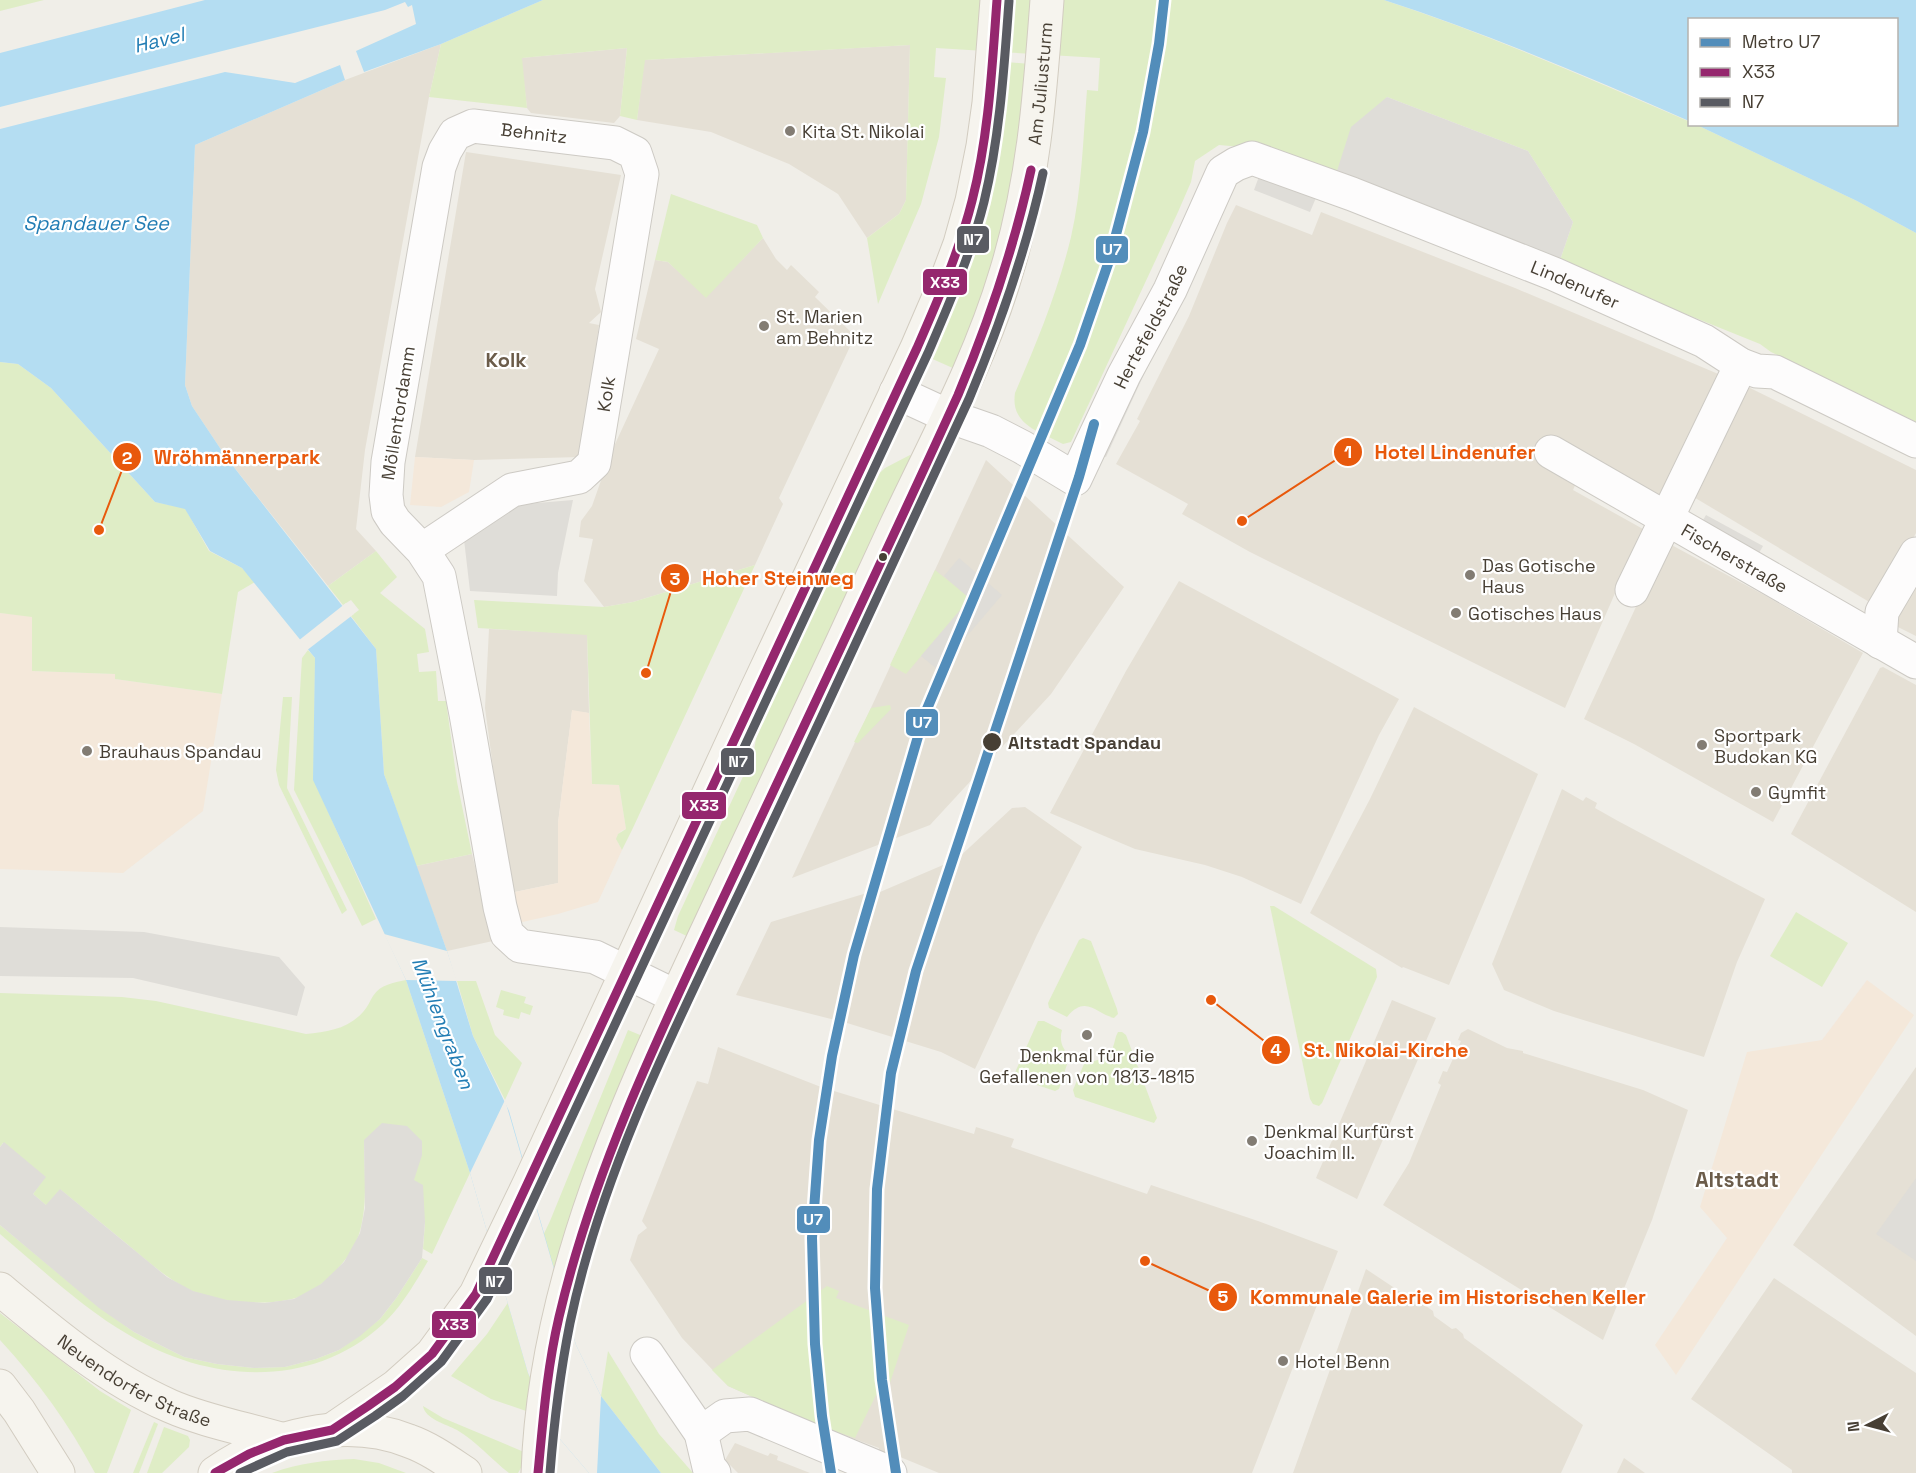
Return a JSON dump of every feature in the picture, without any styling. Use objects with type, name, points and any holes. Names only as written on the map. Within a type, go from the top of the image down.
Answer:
[{"type":"main road","points":[[332,1430],[395,1387],[432,1354],[476,1294],[530,1182],[930,317],[963,233],[972,201],[989,102],[997,0]]},
{"type":"main road","name":"Am Juliusturm","points":[[538,1473],[543,1407],[552,1350],[584,1227],[614,1144],[677,997],[948,416],[989,321],[1005,276],[1020,225],[1034,157],[1047,0]]},
{"type":"main road","name":"Neuendorfer Straße","points":[[0,1289],[80,1353],[133,1387],[184,1411],[284,1440]]},
{"type":"main road","points":[[0,1386],[20,1411],[58,1473]]},
{"type":"main road","points":[[215,1473],[249,1454],[284,1440],[332,1430],[356,1430],[408,1440],[436,1454],[465,1473]]},
{"type":"street","name":"Behnitz","points":[[455,134],[474,126],[615,143]]},
{"type":"street","name":"Möllentordamm","points":[[455,134],[439,166],[388,462],[386,495],[388,511],[395,522],[422,550],[439,576],[466,714],[495,884],[507,934],[520,946],[595,957],[677,997]]},
{"type":"street","name":"Kolk","points":[[422,550],[512,490],[579,477],[594,463],[642,174],[635,153],[615,143]]},
{"type":"street","name":"Lindenufer","points":[[1223,172],[1252,158],[1352,194],[1554,274],[1704,341],[1741,365],[1757,371],[1774,372],[1916,441]]},
{"type":"street","name":"Hertefeldstraße","points":[[948,416],[991,431],[1075,479],[1124,375],[1170,290],[1223,172]]},
{"type":"street","points":[[1632,590],[1741,365]]},
{"type":"street","points":[[896,392],[948,416]]},
{"type":"street","name":"Fischerstraße","points":[[1551,452],[1916,662]]},
{"type":"street","points":[[1880,642],[1882,612],[1916,554]]},
{"type":"street","points":[[647,1354],[701,1433],[709,1467],[714,1473]]},
{"type":"street","points":[[701,1433],[725,1416],[750,1414],[890,1473]]},
{"type":"shaded area","points":[[441,44],[429,97],[365,450],[356,529],[376,551],[328,586],[226,457],[192,406],[185,385],[195,145],[345,80]]},
{"type":"shaded area","points":[[910,45],[906,200],[899,214],[867,238],[838,194],[789,164],[711,132],[637,120],[644,60]]},
{"type":"shaded area","points":[[627,48],[620,116],[614,123],[531,113],[527,108],[521,58]]},
{"type":"shaded area","points":[[1387,97],[1528,151],[1573,222],[1559,263],[1336,174],[1351,127]]},
{"type":"shaded area","points":[[466,152],[621,175],[595,289],[601,312],[589,323],[599,325],[580,457],[474,460],[415,457]]},
{"type":"shaded area","points":[[1261,171],[1318,193],[1310,212],[1254,190]]},
{"type":"shaded area","points":[[1236,205],[1312,235],[1321,212],[1515,288],[1723,376],[1660,504],[1584,465],[1573,490],[1643,529],[1565,708],[1250,552],[1182,514],[1188,504],[1116,464],[1140,421],[1137,419],[1189,316]]},
{"type":"shaded area","points":[[763,238],[776,259],[787,270],[791,265],[819,292],[815,297],[855,336],[779,498],[783,504],[755,565],[633,602],[604,607],[584,581],[593,539],[579,537],[581,521],[592,506],[610,455],[659,349],[636,339],[655,260],[668,262],[706,297]]},
{"type":"shaded area","points":[[1152,357],[1106,457],[1098,454]]},
{"type":"shaded area","points":[[1742,384],[1916,470],[1916,533],[1879,601],[1871,603],[1687,493]]},
{"type":"shaded area","points":[[415,457],[474,460],[469,492],[441,507],[410,505]]},
{"type":"shaded area","points":[[986,460],[1124,587],[1051,694],[930,825],[792,878]]},
{"type":"shaded area","points":[[573,500],[558,573],[557,596],[470,591],[463,531],[513,505]]},
{"type":"shaded area","points":[[1706,515],[1763,546],[1759,553],[1702,522]]},
{"type":"shaded area","points":[[1666,542],[1766,596],[1863,653],[1773,822],[1634,744],[1584,719]]},
{"type":"shaded area","points":[[959,558],[1002,595],[938,670],[921,656],[970,599],[944,576]]},
{"type":"shaded area","points":[[1916,580],[1916,636],[1890,623]]},
{"type":"shaded area","points":[[1179,581],[1399,699],[1379,735],[1301,904],[1242,877],[1205,865],[1135,849],[1050,813],[1126,671]]},
{"type":"shaded area","points":[[0,613],[32,616],[32,671],[115,674],[115,679],[222,694],[203,811],[123,873],[0,869]]},
{"type":"shaded area","points":[[489,629],[587,634],[589,713],[572,711],[558,823],[558,883],[510,893],[485,708]]},
{"type":"shaded area","points":[[1883,667],[1916,685],[1916,912],[1791,834],[1880,668]]},
{"type":"shaded area","points":[[1414,707],[1538,774],[1449,985],[1402,968],[1310,913],[1370,799]]},
{"type":"shaded area","points":[[572,710],[589,713],[592,784],[619,785],[626,829],[617,836],[622,850],[598,902],[518,923],[510,893],[558,883],[558,823]]},
{"type":"shaded area","points":[[1562,789],[1583,801],[1586,797],[1597,803],[1595,808],[1765,899],[1737,962],[1704,1057],[1554,1011],[1504,990],[1492,964]]},
{"type":"shaded area","points":[[1025,807],[1082,847],[1037,935],[975,1069],[941,1052],[847,1023],[736,995],[771,922],[880,889],[880,892],[957,859],[1012,808]]},
{"type":"shaded area","points":[[472,854],[493,941],[447,951],[416,866]]},
{"type":"shaded area","points":[[0,927],[144,932],[279,957],[305,987],[297,1016],[133,978],[0,976]]},
{"type":"shaded area","points":[[1867,980],[1914,1015],[1676,1375],[1655,1345],[1727,1238],[1700,1207],[1747,1052],[1822,1040]]},
{"type":"shaded area","points":[[1392,1000],[1436,1018],[1357,1199],[1316,1178]]},
{"type":"shaded area","points":[[1468,1029],[1507,1048],[1523,1051],[1523,1053],[1643,1090],[1688,1110],[1652,1220],[1603,1340],[1383,1205],[1409,1163],[1441,1085],[1438,1083],[1443,1071],[1447,1072],[1461,1041],[1458,1040],[1461,1033]]},
{"type":"shaded area","points":[[718,1047],[821,1087],[974,1134],[976,1127],[1014,1139],[1011,1147],[1147,1194],[1151,1185],[1338,1251],[1252,1473],[939,1473],[888,1452],[886,1455],[878,1452],[879,1448],[814,1424],[728,1386],[682,1338],[630,1260],[638,1235],[647,1228],[642,1221],[697,1081],[708,1084]]},
{"type":"shaded area","points":[[1916,1067],[1916,1336],[1793,1245]]},
{"type":"shaded area","points":[[382,1123],[407,1126],[422,1141],[422,1155],[414,1180],[423,1185],[425,1222],[422,1258],[380,1319],[339,1350],[316,1359],[285,1367],[254,1368],[184,1357],[134,1332],[99,1308],[0,1225],[0,1147],[4,1142],[46,1177],[33,1194],[46,1205],[60,1189],[167,1277],[193,1291],[227,1300],[265,1303],[294,1299],[321,1284],[344,1262],[360,1233],[365,1208],[364,1140]]},
{"type":"shaded area","points":[[1916,1178],[1916,1261],[1876,1234]]},
{"type":"shaded area","points":[[1366,1269],[1420,1305],[1423,1304],[1433,1311],[1434,1316],[1452,1329],[1456,1328],[1464,1338],[1583,1425],[1561,1473],[1293,1473]]},
{"type":"shaded area","points":[[1774,1278],[1916,1373],[1916,1473],[1792,1473],[1792,1470],[1691,1399]]},
{"type":"shaded area","points":[[735,1443],[768,1456],[770,1453],[778,1456],[777,1460],[810,1473],[738,1473],[725,1460]]},
{"type":"shaded area","points":[[1624,1458],[1645,1473],[1617,1473]]},
{"type":"green space","points":[[0,0],[44,0],[0,11]]},
{"type":"green space","points":[[543,0],[1384,0],[1500,42],[1688,121],[1688,126],[1699,126],[1857,201],[1916,233],[1916,422],[1771,352],[1760,344],[1559,263],[1573,222],[1528,151],[1387,97],[1336,174],[1264,149],[1219,145],[1195,161],[1191,182],[1178,212],[1071,442],[1063,444],[1036,431],[1022,420],[1017,413],[1015,393],[1039,335],[1066,257],[1075,219],[1080,182],[1087,90],[1098,91],[1100,58],[936,48],[934,77],[946,78],[939,137],[921,204],[878,304],[867,238],[899,214],[906,200],[910,45],[645,60],[637,120],[620,116],[627,48],[522,58],[527,108],[429,97],[441,44]]},
{"type":"green space","points":[[1007,62],[1030,64],[1025,120],[1001,241],[955,369],[928,357]]},
{"type":"green space","points":[[671,194],[757,225],[763,238],[706,298],[668,262],[655,260]]},
{"type":"green space","points":[[0,362],[18,364],[51,388],[155,502],[185,508],[209,551],[242,568],[255,582],[238,592],[222,694],[115,679],[115,674],[32,671],[32,617],[0,613]]},
{"type":"green space","points":[[910,455],[912,457],[691,938],[674,930],[678,916],[748,766],[754,750],[760,717],[870,482],[885,468]]},
{"type":"green space","points":[[376,551],[397,577],[380,593],[425,629],[429,652],[417,654],[419,672],[436,671],[438,701],[446,701],[457,782],[472,854],[416,866],[384,774],[376,649],[351,616],[359,610],[351,600],[343,605],[328,586]]},
{"type":"green space","points":[[755,565],[622,850],[616,839],[618,834],[626,829],[619,785],[592,784],[587,635],[478,628],[474,600],[604,607],[633,602]]},
{"type":"green space","points":[[935,570],[970,598],[906,674],[890,665]]},
{"type":"green space","points":[[308,650],[315,658],[314,780],[376,919],[362,926],[294,790],[302,658]]},
{"type":"green space","points":[[283,697],[292,697],[287,788],[347,910],[342,914],[279,785],[276,770]]},
{"type":"green space","points":[[890,705],[891,709],[858,743],[854,742],[871,708]]},
{"type":"green space","points":[[1270,906],[1274,906],[1376,969],[1377,977],[1319,1106],[1313,1104],[1310,1099]]},
{"type":"green space","points":[[1796,912],[1848,943],[1822,987],[1770,956]]},
{"type":"green space","points":[[1083,938],[1091,941],[1117,1009],[1118,1014],[1114,1018],[1085,1006],[1074,1010],[1067,1017],[1049,1008],[1048,1003],[1079,940]]},
{"type":"green space","points":[[406,980],[470,1173],[432,1254],[423,1249],[425,1222],[414,1180],[364,1140],[365,1197],[360,1231],[350,1252],[334,1273],[313,1290],[292,1299],[254,1303],[213,1298],[190,1290],[165,1275],[61,1190],[47,1206],[33,1194],[45,1177],[3,1143],[0,1147],[0,993],[122,997],[156,1001],[306,1034],[329,1031],[344,1026],[357,1018],[380,989]]},
{"type":"green space","points":[[457,981],[476,981],[495,1035],[522,1063],[505,1100],[473,1036]]},
{"type":"green space","points":[[501,990],[526,997],[524,1003],[533,1006],[530,1015],[521,1012],[519,1019],[503,1015],[504,1010],[496,1007]]},
{"type":"green space","points":[[1038,1021],[1044,1021],[1062,1030],[1062,1044],[1070,1055],[1059,1089],[1055,1091],[1013,1077]]},
{"type":"green space","points":[[628,1030],[645,1037],[529,1412],[491,1399],[451,1376],[487,1334],[519,1286],[550,1221]]},
{"type":"green space","points":[[1118,1032],[1126,1035],[1157,1118],[1154,1123],[1075,1097],[1073,1090],[1084,1064],[1108,1055]]},
{"type":"green space","points":[[0,1225],[99,1307],[134,1332],[184,1357],[254,1368],[285,1367],[339,1350],[380,1319],[422,1258],[428,1261],[408,1294],[390,1317],[355,1345],[324,1360],[292,1369],[259,1372],[226,1370],[192,1363],[160,1351],[129,1335],[95,1313],[63,1288],[0,1234]]},
{"type":"green space","points":[[827,1286],[839,1291],[836,1298],[909,1325],[885,1398],[876,1395],[855,1438],[814,1424],[728,1386],[712,1370]]},
{"type":"green space","points":[[0,1313],[100,1391],[131,1410],[107,1473],[95,1473],[75,1437],[52,1404],[0,1340]]},
{"type":"green space","points":[[608,1351],[659,1434],[693,1473],[661,1473],[601,1396]]},
{"type":"green space","points":[[423,1406],[443,1418],[524,1452],[522,1466],[518,1473],[509,1473],[457,1430],[432,1418]]},
{"type":"green space","points":[[154,1422],[158,1424],[139,1473],[133,1473]]},
{"type":"green space","points":[[164,1427],[188,1436],[189,1447],[162,1473],[147,1473]]},
{"type":"green space","points":[[354,1459],[379,1463],[406,1473],[272,1473],[312,1463]]},
{"type":"water","name":"Havel","points":[[205,0],[543,0],[441,44],[364,72],[356,51],[416,24],[412,5],[408,7],[405,2],[385,10],[0,107],[0,53]]},
{"type":"water","points":[[1384,0],[1916,0],[1916,233],[1857,201],[1699,126],[1898,126],[1898,18],[1688,18],[1688,121],[1576,72]]},
{"type":"water","points":[[340,65],[345,80],[195,145],[185,385],[192,406],[226,457],[376,649],[384,774],[447,951],[473,1036],[509,1111],[576,1345],[601,1396],[661,1473],[589,1473],[559,1438],[528,1373],[470,1173],[406,980],[313,780],[315,658],[242,568],[210,551],[185,509],[155,502],[51,388],[18,364],[0,362],[0,129],[225,72],[295,83]]},
{"type":"pier","points":[[346,603],[354,614],[306,651],[298,641]]},
{"type":"pier","points":[[384,934],[447,951],[457,981],[406,980]]},
{"type":"pier","points":[[505,1100],[576,1345],[601,1396],[597,1473],[589,1473],[559,1438],[528,1373],[470,1173]]},
{"type":"metro line","name":"U7","points":[[831,1473],[822,1416],[815,1344],[812,1238],[819,1140],[832,1056],[854,955],[924,716],[1080,345],[1109,261],[1143,132],[1159,44],[1164,0]]},
{"type":"metro line","name":"U7","points":[[896,1473],[882,1380],[875,1288],[877,1189],[891,1073],[916,971],[1079,477],[1094,424]]},
{"type":"transit line","name":"X33","points":[[215,1473],[249,1454],[284,1440],[332,1430],[368,1406],[395,1387],[432,1354],[476,1294],[917,348],[940,294],[961,239],[978,176],[989,101],[997,0]]},
{"type":"transit line","name":"N7","points":[[240,1473],[287,1452],[337,1441],[375,1416],[403,1396],[441,1362],[487,1299],[928,353],[952,297],[973,241],[994,152],[1001,102],[1009,1]]},
{"type":"transit line","name":"X33","points":[[538,1473],[548,1375],[559,1317],[575,1257],[615,1139],[664,1025],[958,395],[1000,284],[1031,170]]},
{"type":"transit line","name":"N7","points":[[550,1473],[553,1435],[570,1323],[585,1264],[624,1146],[673,1031],[969,399],[1011,288],[1029,231],[1043,173]]},
{"type":"place","name":"Kita St. Nikolai","points":[[790,131]]},
{"type":"place","name":"St. Marien am Behnitz","points":[[764,326]]},
{"type":"place","name":"Hotel Lindenufer","points":[[1242,521]]},
{"type":"place","name":"Wröhmännerpark","points":[[99,530]]},
{"type":"place","name":"Das Gotische Haus","points":[[1470,575]]},
{"type":"place","name":"Gotisches Haus","points":[[1456,613]]},
{"type":"place","name":"Hoher Steinweg","points":[[646,673]]},
{"type":"place","name":"Altstadt Spandau","points":[[992,742]]},
{"type":"place","name":"Sportpark Budokan KG","points":[[1702,745]]},
{"type":"place","name":"Brauhaus Spandau","points":[[87,751]]},
{"type":"place","name":"Gymfit","points":[[1756,792]]},
{"type":"place","name":"St. Nikolai-Kirche","points":[[1211,1000]]},
{"type":"place","name":"Denkmal für die Gefallenen von 1813-1815","points":[[1087,1035]]},
{"type":"place","name":"Denkmal Kurfürst Joachim II.","points":[[1252,1141]]},
{"type":"place","name":"Kommunale Galerie im Historischen Keller","points":[[1145,1261]]},
{"type":"place","name":"Hotel Benn","points":[[1283,1361]]},
{"type":"district","name":"Kolk","points":[[506,360]]},
{"type":"district","name":"Altstadt","points":[[1737,1179]]},
{"type":"water label","name":"Spandauer See","points":[[96,223]]},
{"type":"water label","name":"Mühlengraben","points":[[443,1023]]}]
